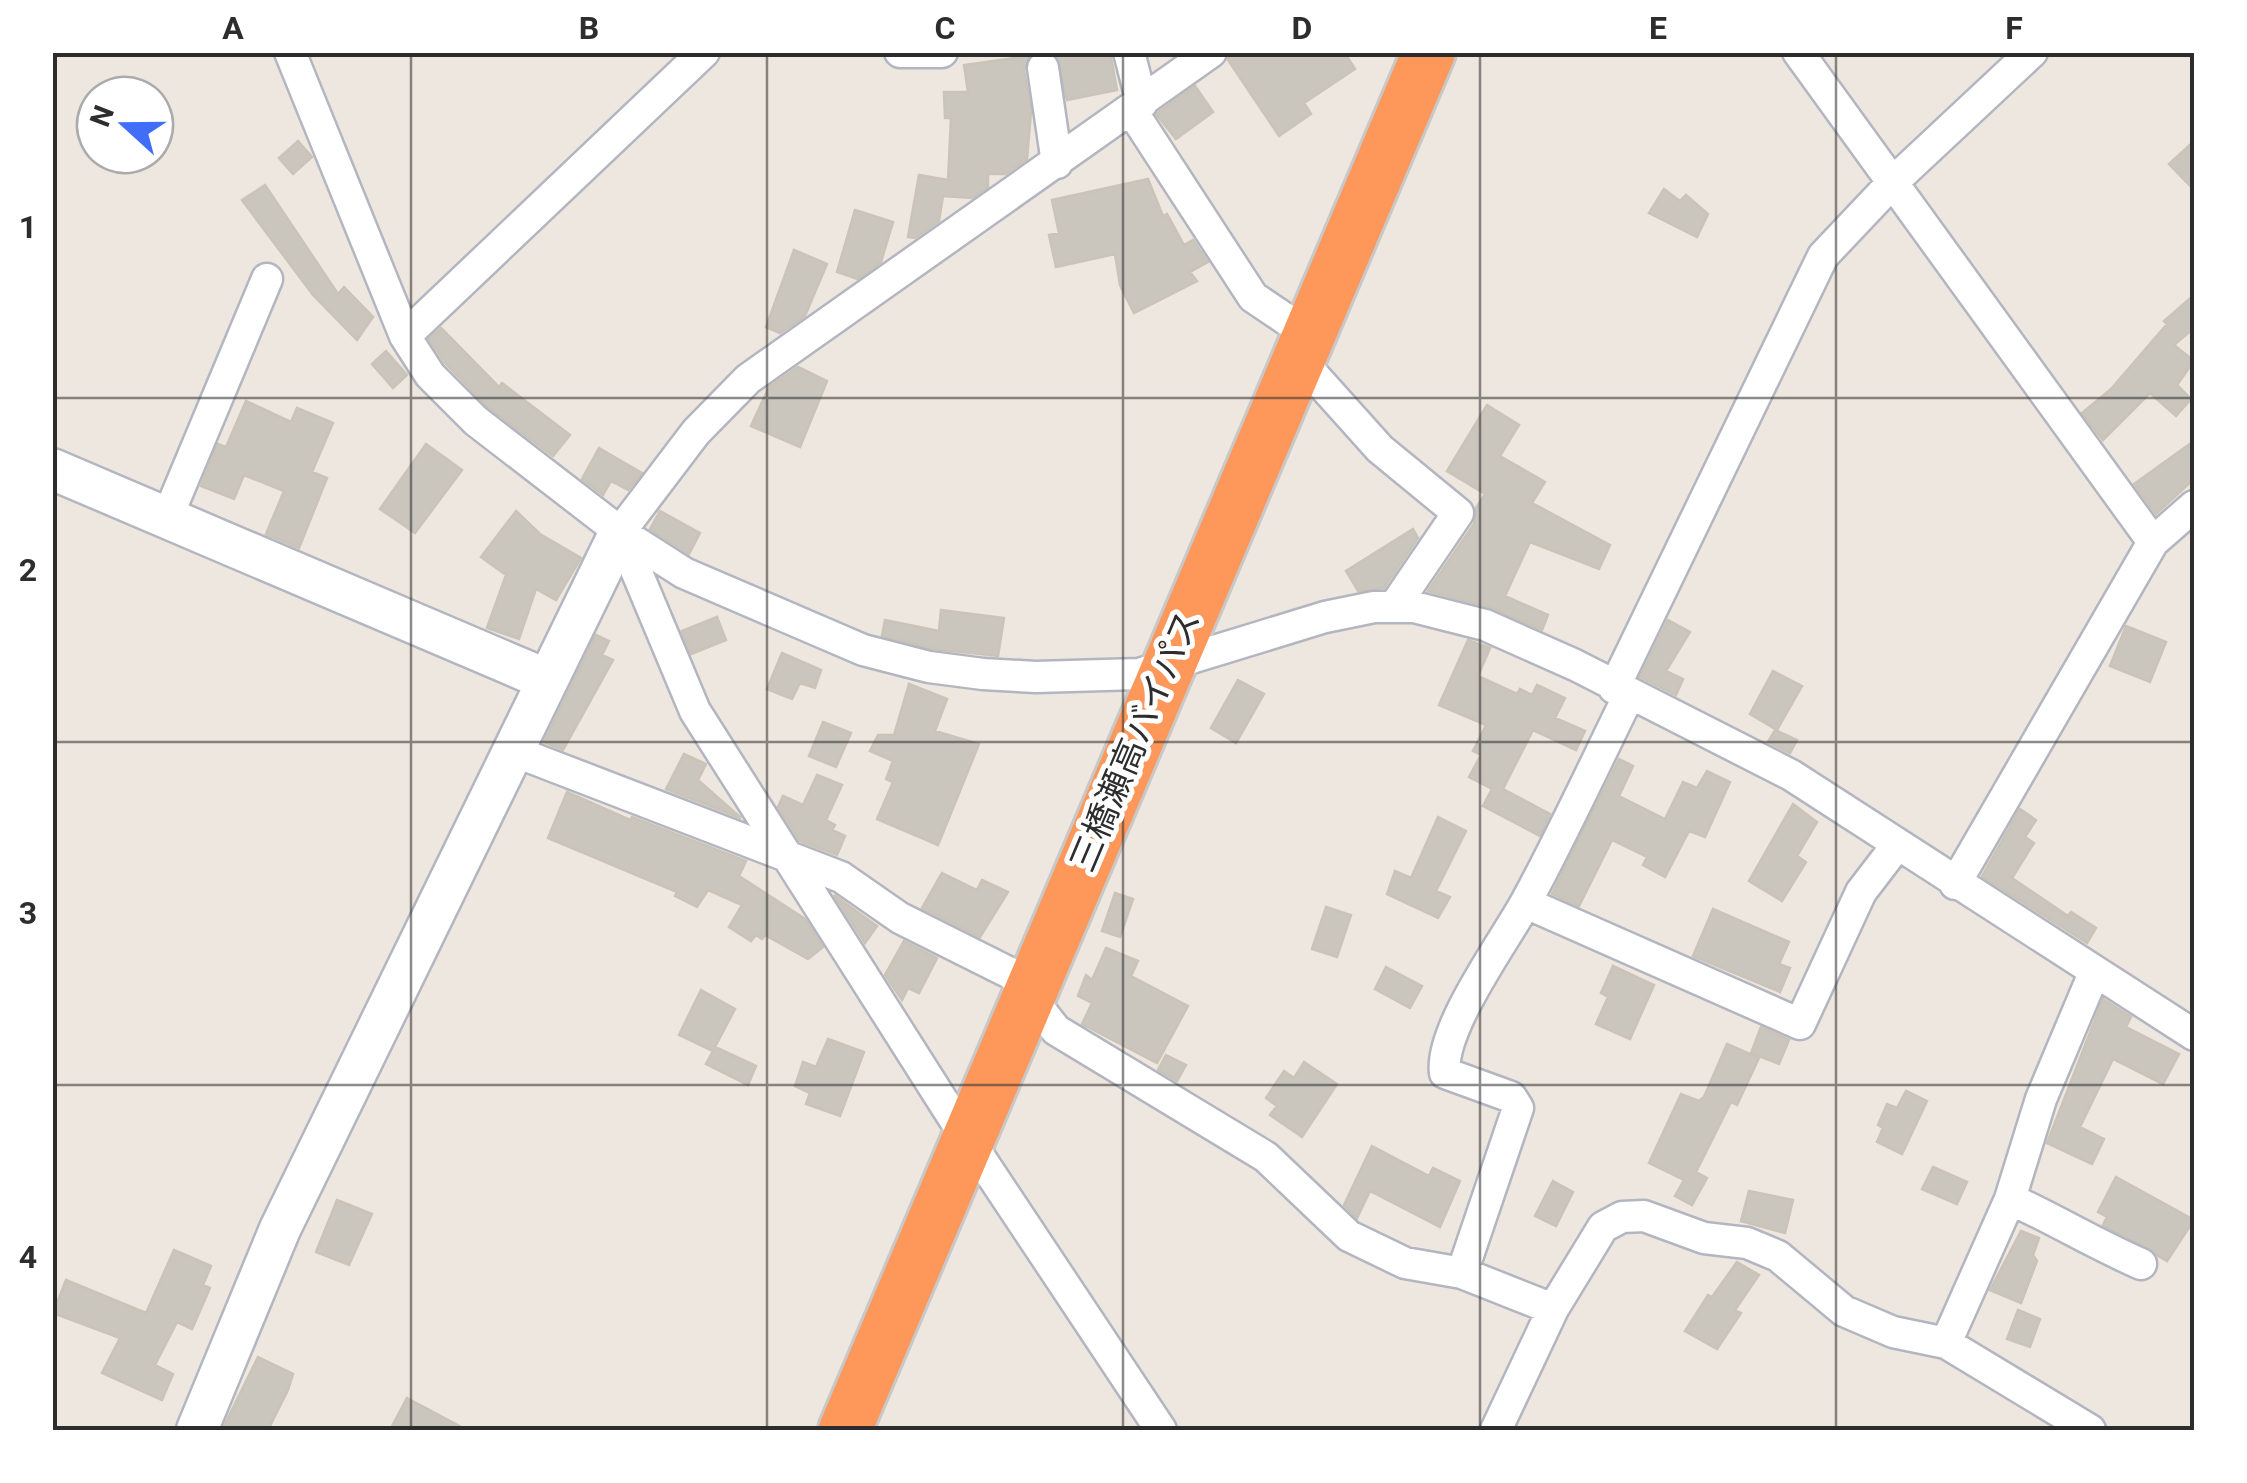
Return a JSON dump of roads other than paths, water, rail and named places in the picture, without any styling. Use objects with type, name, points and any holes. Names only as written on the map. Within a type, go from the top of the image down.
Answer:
[{"type":"highway","name":"三橋瀬高バイパス","points":[[817,1430],[959,1124],[1154,669],[1399,52]]},
{"type":"highway","name":"三橋瀬高バイパス","points":[[1288,338],[1429,52]]},
{"type":"highway","name":"三橋瀬高バイパス","points":[[845,1430],[959,1124]]},
{"type":"street","points":[[290,52],[405,336],[430,375],[476,420],[620,532],[684,573],[880,654],[929,667],[1036,678],[1154,669],[1324,617],[1394,607],[1414,607],[1484,625],[1575,665],[1792,774],[1954,884],[2194,1035]]},
{"type":"street","points":[[405,336],[704,52]]},
{"type":"street","points":[[900,52],[942,52]]},
{"type":"street","points":[[1129,52],[1137,107],[1252,296],[1380,450],[1458,513],[1394,607]]},
{"type":"street","points":[[197,1430],[280,1228],[620,532],[696,432],[748,378],[1211,52]]},
{"type":"street","points":[[1798,52],[2153,542]]},
{"type":"street","points":[[1462,1274],[1518,1108],[1511,1097],[1445,1074],[1443,1059],[1475,987],[1526,903],[1823,256],[1893,182],[2032,52]]},
{"type":"street","points":[[1043,68],[1056,163]]},
{"type":"street","points":[[167,518],[267,279]]},
{"type":"street","points":[[52,469],[545,679]]},
{"type":"street","points":[[1954,884],[2153,542],[2194,506]]},
{"type":"street","points":[[620,532],[695,712],[1161,1430]]},
{"type":"street","points":[[511,750],[841,878],[900,918],[1019,983],[1056,1030],[1266,1157],[1350,1236],[1405,1263],[1462,1274],[1553,1309]]},
{"type":"street","points":[[1526,903],[1800,1024],[1861,892],[1898,846]]},
{"type":"street","points":[[1946,1343],[2010,1199],[2042,1099],[2094,973]]},
{"type":"street","points":[[2010,1199],[2067,1225],[2082,1239],[2141,1264]]},
{"type":"street","points":[[1496,1430],[1553,1309],[1603,1227],[1622,1217],[1644,1216],[1704,1238],[1778,1256],[1844,1311],[1893,1332],[1946,1343],[2090,1430]]}]
